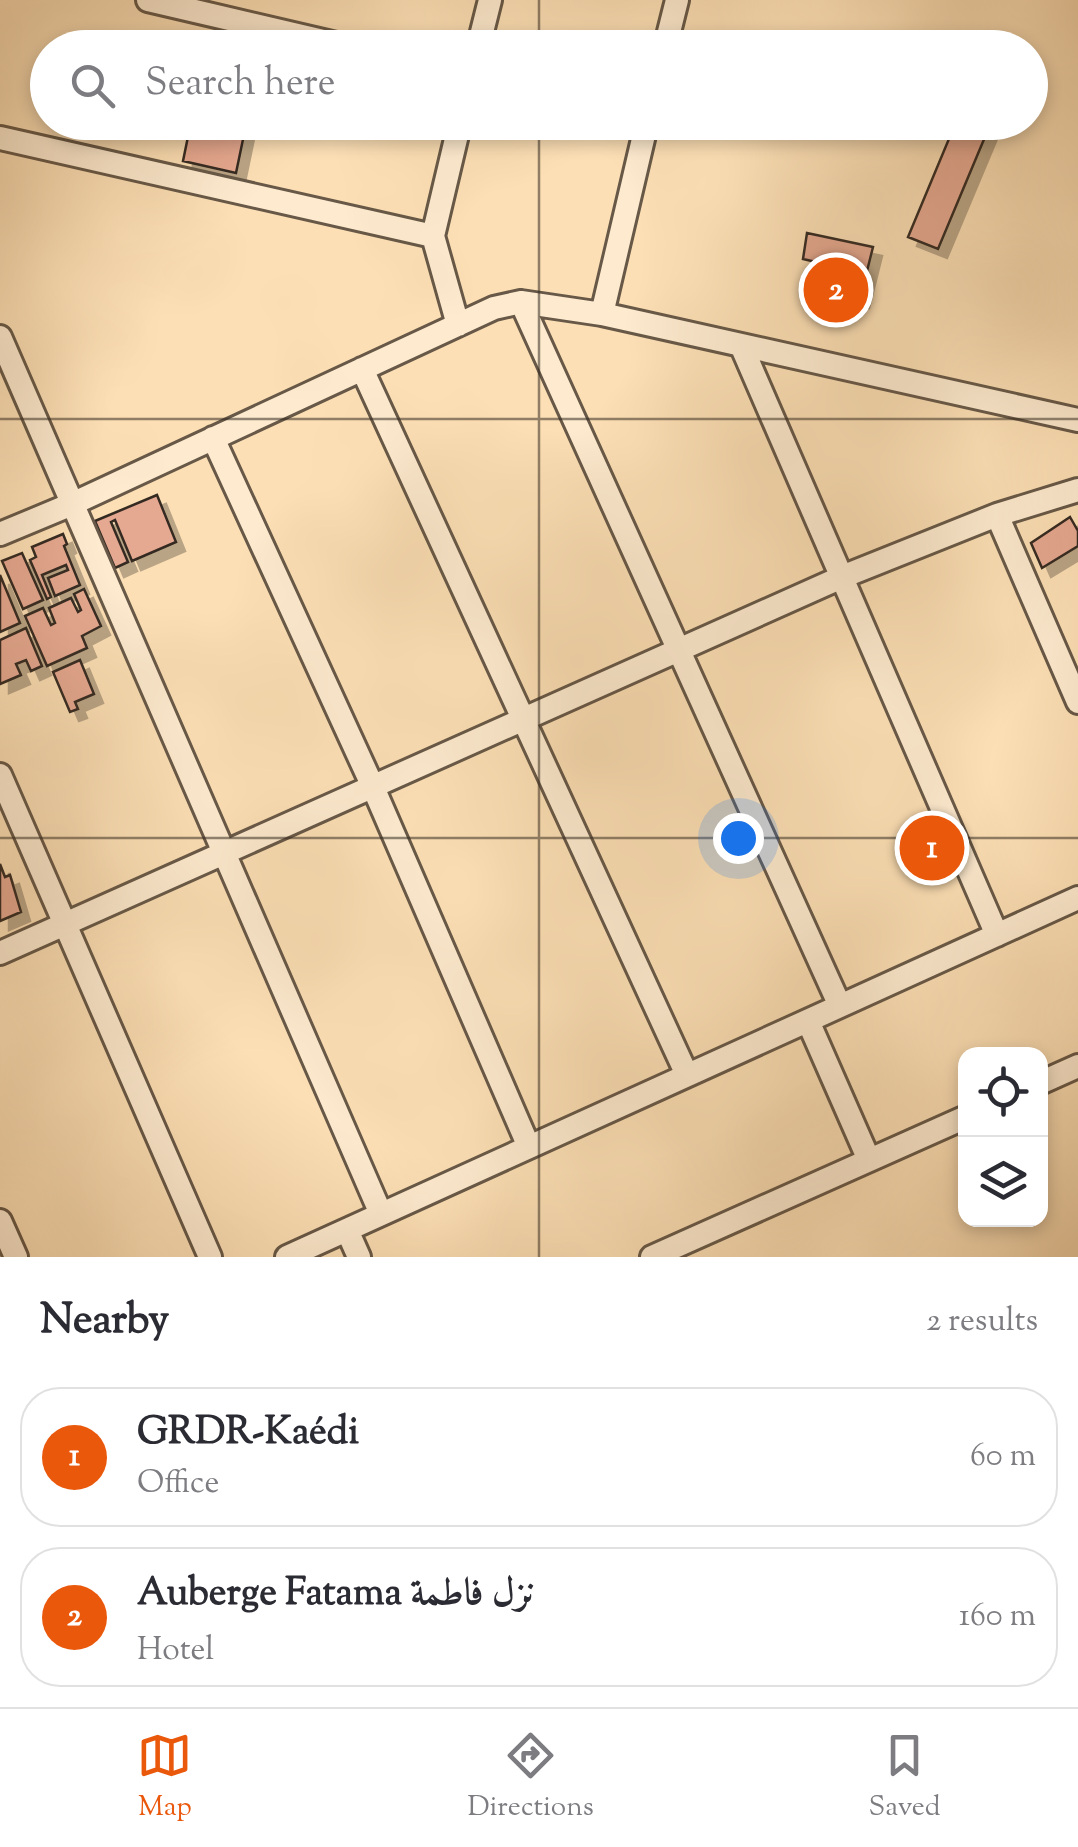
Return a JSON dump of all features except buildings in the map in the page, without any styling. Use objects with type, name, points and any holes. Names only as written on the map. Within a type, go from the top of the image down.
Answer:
[{"type":"street","points":[[148,0],[276,30]]},
{"type":"street","points":[[482,30],[490,0]]},
{"type":"street","points":[[670,30],[677,0]]},
{"type":"street","points":[[0,138],[433,236]]},
{"type":"street","points":[[456,140],[433,236],[458,325]]},
{"type":"street","points":[[602,314],[643,140]]},
{"type":"street","points":[[520,302],[840,1006]]},
{"type":"street","points":[[0,534],[494,308],[520,302],[602,314],[1078,420]]},
{"type":"street","points":[[0,337],[381,1214]]},
{"type":"street","points":[[741,345],[997,935]]},
{"type":"street","points":[[362,369],[687,1075]]},
{"type":"street","points":[[213,438],[372,786],[529,1147]]},
{"type":"street","points":[[0,954],[842,577],[997,515],[1078,490]]},
{"type":"street","points":[[997,515],[1078,702]]},
{"type":"street","points":[[0,775],[210,1257]]},
{"type":"street","points":[[287,1257],[1078,898]]},
{"type":"street","points":[[808,1020],[869,1160]]},
{"type":"street","points":[[1048,1080],[1078,1067]]},
{"type":"street","points":[[652,1257],[958,1121]]},
{"type":"street","points":[[0,1221],[16,1257]]},
{"type":"street","points":[[347,1230],[360,1257]]},
{"type":"place","name":"Auberge Fatama نزل فاطمة","points":[[836,290]]},
{"type":"place","name":"GRDR-Kaédi","points":[[932,848]]}]
